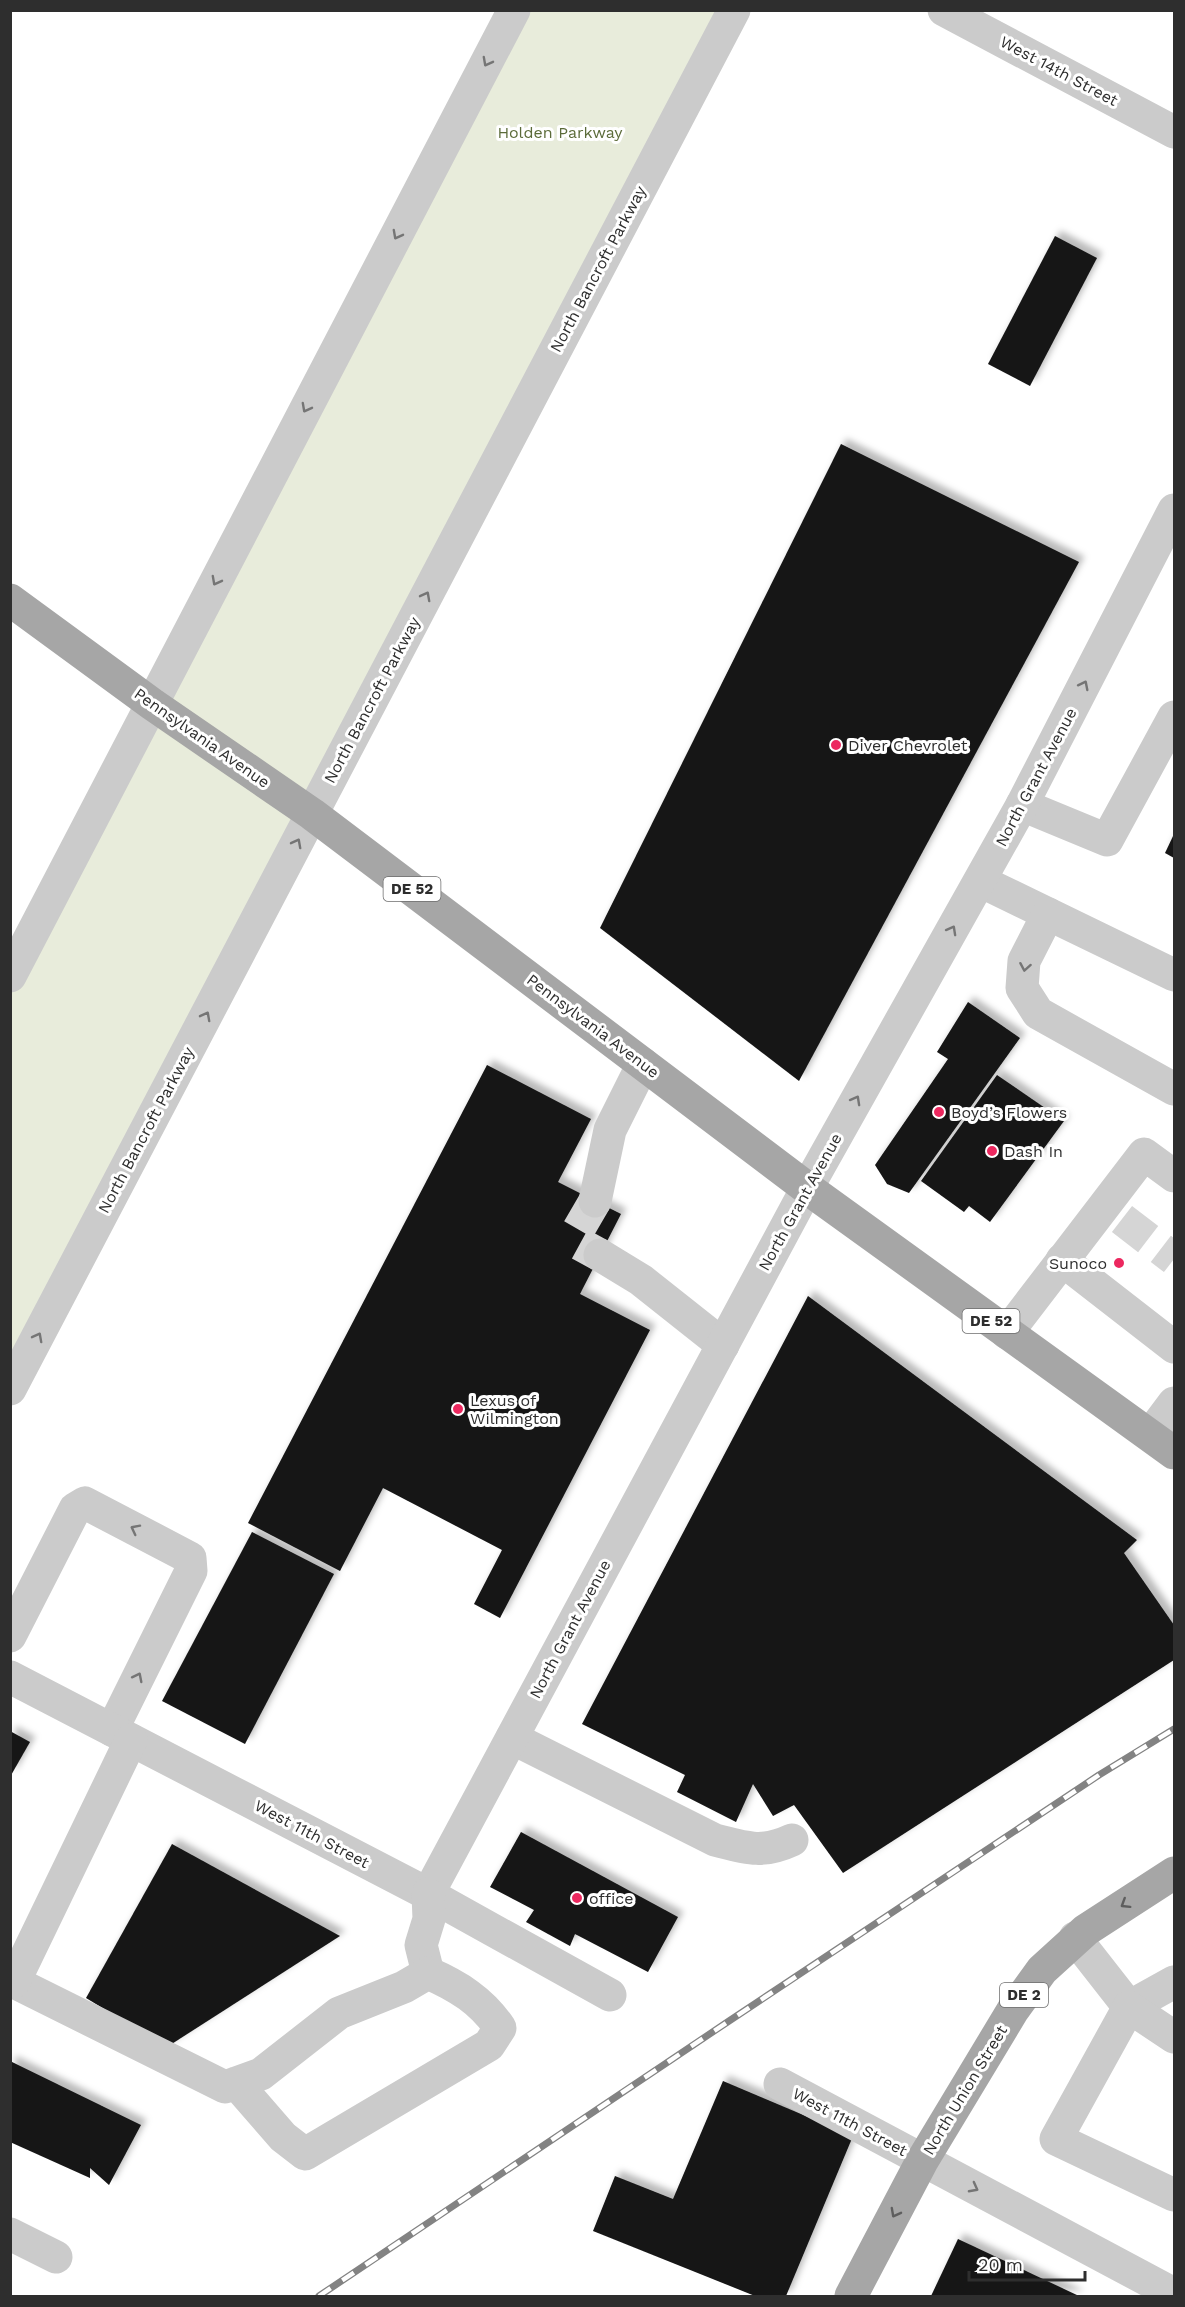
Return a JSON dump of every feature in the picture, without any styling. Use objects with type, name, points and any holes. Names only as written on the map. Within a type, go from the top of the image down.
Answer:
[{"type":"main road","name":"Pennsylvania Avenue","points":[[10,600],[152,704],[312,814],[807,1188],[1162,1444]]},
{"type":"main road","name":"North Union Street","points":[[851,2296],[922,2161],[1013,2010],[1042,1970],[1075,1938],[1174,1873]]},
{"type":"street","points":[[10,976],[514,10]]},
{"type":"street","name":"North Bancroft Parkway","points":[[10,1389],[734,10]]},
{"type":"street","name":"West 14th Street","points":[[944,10],[1174,132]]},
{"type":"street","name":"North Grant Avenue","points":[[428,1894],[807,1188],[1023,805],[1174,510]]},
{"type":"street","points":[[1023,805],[1107,840],[1174,717]]},
{"type":"street","points":[[980,881],[1174,975]]},
{"type":"street","points":[[1048,914],[1024,961],[1022,988],[1038,1013],[1174,1089]]},
{"type":"street","points":[[595,1201],[610,1130],[643,1064]]},
{"type":"street","points":[[1007,1333],[1062,1260],[1113,1212],[1144,1154],[1174,1176]]},
{"type":"street","points":[[600,1255],[641,1280],[723,1345]]},
{"type":"street","points":[[1062,1260],[1174,1347]]},
{"type":"street","points":[[1162,1444],[1174,1403]]},
{"type":"street","points":[[10,1636],[75,1509],[84,1503],[190,1558],[191,1571],[12,1981],[225,2087],[261,2074],[339,2013],[404,1987],[428,1973]]},
{"type":"street","name":"West 11th Street","points":[[10,1677],[428,1894],[610,1995]]},
{"type":"street","points":[[512,1738],[715,1840],[746,1848],[773,1849],[792,1840]]},
{"type":"street","points":[[428,1894],[429,1919],[422,1945],[428,1973]]},
{"type":"street","points":[[1075,1938],[1129,2007],[1174,2037]]},
{"type":"street","points":[[236,2082],[283,2137],[305,2154],[489,2045],[500,2028],[488,2010],[449,1982],[428,1973]]},
{"type":"street","points":[[1174,1982],[1129,2007],[1056,2139],[1174,2195]]},
{"type":"street","name":"West 11th Street","points":[[780,2084],[1174,2294]]},
{"type":"street","points":[[10,2234],[56,2257]]},
{"type":"green space","name":"Holden Parkway","points":[[514,11],[734,11],[11,1389],[11,976]]},
{"type":"building","points":[[1055,236],[1097,258],[1030,386],[988,364]]},
{"type":"building","name":"Diver Chevrolet","points":[[841,444],[1079,562],[799,1081],[600,928]]},
{"type":"building","points":[[1174,834],[1174,858],[1165,853]]},
{"type":"building","name":"Boyd’s Flowers","points":[[968,1002],[1020,1038],[909,1193],[887,1184],[875,1165],[948,1059],[937,1052]]},
{"type":"building","name":"Lexus of Wilmington","points":[[487,1065],[591,1119],[558,1182],[621,1214],[580,1294],[650,1330],[500,1618],[474,1604],[502,1550],[383,1488],[340,1571],[248,1523]]},
{"type":"building","name":"Dash In","points":[[997,1075],[1064,1121],[990,1222],[969,1206],[964,1212],[921,1181]]},
{"type":"building","points":[[808,1296],[1137,1540],[1124,1553],[1174,1625],[1174,1660],[843,1873],[794,1805],[773,1816],[753,1784],[736,1822],[677,1792],[685,1775],[582,1724]]},
{"type":"building","points":[[252,1532],[334,1574],[245,1744],[162,1701]]},
{"type":"building","points":[[10,1731],[30,1742],[10,1777]]},
{"type":"building","name":"office","points":[[521,1832],[678,1917],[648,1972],[575,1934],[570,1946],[526,1922],[534,1910],[490,1887]]},
{"type":"building","points":[[172,1844],[340,1936],[167,2047],[86,1998]]},
{"type":"building","points":[[10,2061],[141,2125],[109,2185],[90,2168],[90,2178],[10,2142]]},
{"type":"building","points":[[723,2081],[853,2136],[786,2296],[755,2296],[593,2231],[615,2176],[673,2199]]},
{"type":"building","points":[[958,2239],[1079,2296],[931,2296]]},
{"type":"tunnel","points":[[595,1201],[577,1232],[578,1243],[600,1255]]},
{"type":"tunnel","points":[[1122,1219],[1174,1259]]},
{"type":"railway","points":[[319,2296],[1099,1775],[1174,1729]]},
{"type":"place","name":"Diver Chevrolet","points":[[836,745]]},
{"type":"place","name":"Boyd’s Flowers","points":[[939,1112]]},
{"type":"place","name":"Dash In","points":[[992,1151]]},
{"type":"place","name":"Sunoco","points":[[1119,1263]]},
{"type":"place","name":"Lexus of Wilmington","points":[[458,1409]]},
{"type":"place","name":"office","points":[[577,1898]]}]
